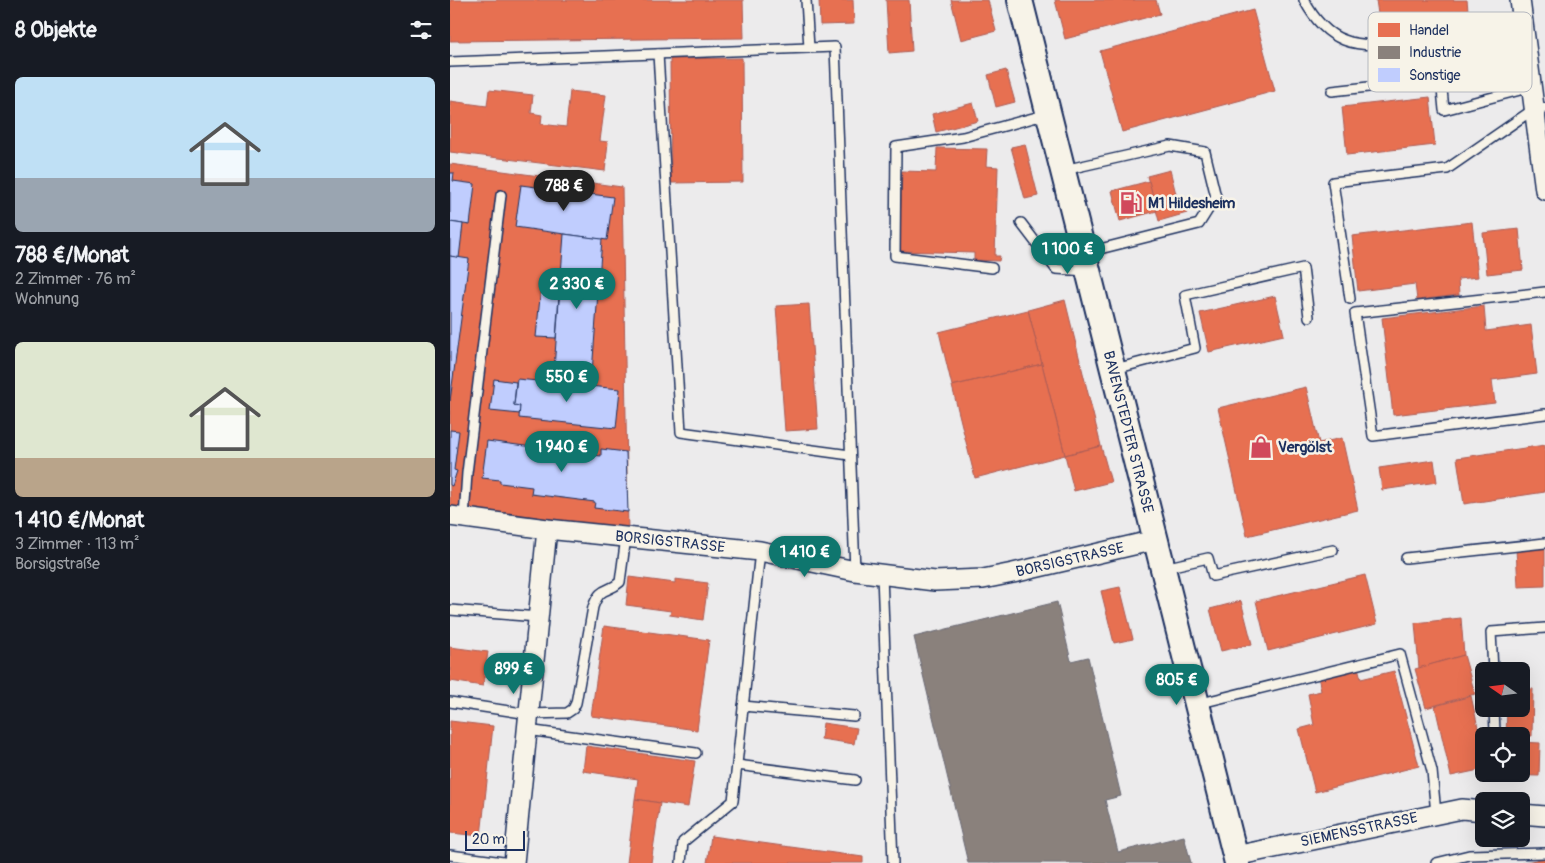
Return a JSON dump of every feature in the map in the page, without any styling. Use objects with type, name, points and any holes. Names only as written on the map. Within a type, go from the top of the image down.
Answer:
[{"type":"street","name":"BAVENSTEDTER STRASSE","points":[[1020,0],[1236,859]]},
{"type":"street","points":[[1532,89],[1540,109],[1545,190]]},
{"type":"street","name":"BORSIGSTRASSE","points":[[457,517],[547,529],[760,552],[855,571],[935,581],[983,579],[1044,567],[1155,540]]},
{"type":"street","points":[[513,863],[547,529]]},
{"type":"street","name":"SIEMENSSTRASSE","points":[[1236,859],[1436,814],[1462,809],[1475,810]]},
{"type":"street","points":[[1530,815],[1545,816]]},
{"type":"lane","points":[[806,0],[809,48]]},
{"type":"lane","points":[[1304,0],[1317,20],[1332,34],[1344,40],[1368,43]]},
{"type":"lane","points":[[450,62],[835,47],[855,571]]},
{"type":"lane","points":[[658,54],[681,432],[850,455]]},
{"type":"lane","points":[[1332,91],[1368,87]]},
{"type":"lane","points":[[1442,92],[1444,110],[1512,92]]},
{"type":"lane","points":[[1350,299],[1333,182],[1446,169],[1540,109]]},
{"type":"lane","points":[[992,268],[895,256],[896,146],[964,137],[1048,114]]},
{"type":"lane","points":[[1021,222],[1056,269],[1086,262],[1199,224],[1216,197],[1205,152],[1170,146],[1063,170]]},
{"type":"lane","points":[[457,517],[466,472],[501,195]]},
{"type":"lane","points":[[1112,370],[1195,348],[1185,295],[1303,268],[1309,317]]},
{"type":"lane","points":[[1545,292],[1355,313],[1373,436],[1545,414]]},
{"type":"lane","points":[[528,722],[567,713],[576,704],[596,598],[604,590],[616,586],[620,582],[626,538]]},
{"type":"lane","points":[[1406,558],[1545,543]]},
{"type":"lane","points":[[1162,568],[1208,558],[1213,576],[1333,550]]},
{"type":"lane","points":[[681,863],[683,842],[733,801],[760,552]]},
{"type":"lane","points":[[882,575],[893,863]]},
{"type":"lane","points":[[450,610],[538,617]]},
{"type":"lane","points":[[1493,662],[1491,632],[1545,628]]},
{"type":"lane","points":[[1196,704],[1400,654],[1432,771],[1436,814]]},
{"type":"lane","points":[[450,702],[528,722],[696,753]]},
{"type":"lane","points":[[743,706],[854,716]]},
{"type":"lane","points":[[737,765],[855,780]]},
{"type":"lane","points":[[1436,863],[1468,855],[1545,853]]},
{"type":"lane","points":[[450,855],[513,863]]},
{"type":"building: Handel","points":[[450,0],[743,0],[744,38],[450,41]]},
{"type":"building: Handel","points":[[819,0],[853,0],[854,24],[820,25]]},
{"type":"building: Handel","points":[[886,0],[909,0],[912,51],[889,53]]},
{"type":"building: Handel","points":[[951,0],[988,0],[996,31],[961,40]]},
{"type":"building: Handel","points":[[1055,0],[1156,0],[1160,14],[1065,39]]},
{"type":"building: Handel","points":[[1376,0],[1467,0],[1468,10],[1452,12],[1378,12]]},
{"type":"building: Handel","points":[[1253,10],[1275,91],[1122,132],[1100,51]]},
{"type":"building: Handel","points":[[742,58],[743,182],[671,183],[670,59]]},
{"type":"building: Handel","points":[[1006,70],[1015,102],[996,107],[988,75]]},
{"type":"building: Handel","points":[[489,90],[533,95],[531,113],[542,115],[541,124],[566,127],[570,91],[606,95],[600,141],[608,142],[605,171],[450,152],[450,101],[487,106]]},
{"type":"building: Handel","points":[[1430,97],[1435,145],[1347,155],[1342,107]]},
{"type":"building: Handel","points":[[973,103],[978,121],[936,132],[932,114]]},
{"type":"building: Handel","points":[[1025,144],[1038,196],[1025,199],[1011,147]]},
{"type":"building: Handel","points":[[937,148],[987,149],[986,166],[998,167],[995,256],[1000,256],[999,261],[974,260],[974,253],[899,251],[902,171],[936,172]]},
{"type":"building: Handel","points":[[450,164],[622,187],[628,532],[450,509]]},
{"type":"building: Handel","points":[[1170,170],[1177,198],[1182,196],[1187,213],[1159,221],[1147,176]]},
{"type":"building: Handel","points":[[1149,181],[1157,211],[1120,221],[1112,191]]},
{"type":"building: Handel","points":[[1472,222],[1478,277],[1458,279],[1459,295],[1417,300],[1415,284],[1358,291],[1352,236]]},
{"type":"building: Handel","points":[[1519,229],[1523,270],[1487,274],[1483,233]]},
{"type":"building: Handel","points":[[1275,296],[1284,335],[1209,352],[1200,313]]},
{"type":"building: Handel","points":[[1065,300],[1101,446],[1065,455],[1028,310]]},
{"type":"building: Handel","points":[[809,304],[818,429],[785,431],[776,306]]},
{"type":"building: Handel","points":[[1484,306],[1486,331],[1531,325],[1537,374],[1492,380],[1495,403],[1393,415],[1382,318]]},
{"type":"building: Handel","points":[[1028,310],[1042,364],[952,386],[939,332]]},
{"type":"building: Handel","points":[[1042,364],[1065,455],[975,478],[952,386]]},
{"type":"building: Handel","points":[[1306,387],[1319,443],[1342,438],[1358,510],[1247,536],[1218,408]]},
{"type":"building: Handel","points":[[1545,445],[1545,492],[1464,504],[1457,458]]},
{"type":"building: Handel","points":[[1101,446],[1111,482],[1074,491],[1065,455]]},
{"type":"building: Handel","points":[[1434,460],[1437,482],[1382,490],[1379,468]]},
{"type":"building: Handel","points":[[1545,548],[1545,586],[1518,587],[1516,549]]},
{"type":"building: Handel","points":[[1365,575],[1377,624],[1268,651],[1256,601]]},
{"type":"building: Handel","points":[[629,577],[675,583],[675,579],[708,583],[703,620],[670,615],[671,611],[626,605]]},
{"type":"building: Handel","points":[[1120,587],[1133,639],[1114,643],[1101,591]]},
{"type":"building: Handel","points":[[1241,601],[1252,644],[1221,651],[1210,609]]},
{"type":"building: Handel","points":[[1461,618],[1464,655],[1419,668],[1415,623]]},
{"type":"building: Handel","points":[[604,626],[709,640],[697,730],[591,716]]},
{"type":"building: Handel","points":[[450,647],[488,652],[483,686],[450,681]]},
{"type":"building: Handel","points":[[1464,655],[1475,694],[1426,708],[1415,669]]},
{"type":"building: Handel","points":[[1358,667],[1361,679],[1394,671],[1419,766],[1315,792],[1299,729],[1314,725],[1308,694],[1321,691],[1318,676]]},
{"type":"building: Handel","points":[[1530,689],[1533,689],[1532,736],[1530,736],[1530,727],[1506,727],[1507,718],[1530,718]]},
{"type":"building: Handel","points":[[1471,696],[1478,727],[1475,727],[1475,771],[1451,776],[1435,706]]},
{"type":"building: Handel","points":[[450,721],[493,726],[481,836],[450,833]]},
{"type":"building: Handel","points":[[823,723],[857,728],[854,744],[821,739]]},
{"type":"building: Handel","points":[[1530,742],[1540,743],[1539,776],[1530,776]]},
{"type":"building: Handel","points":[[586,746],[695,761],[688,807],[635,799],[638,779],[583,771]]},
{"type":"building: Handel","points":[[635,799],[660,803],[651,863],[627,863]]},
{"type":"building: Handel","points":[[711,836],[863,857],[863,863],[707,863]]},
{"type":"building: Handel","points":[[1545,858],[1545,863],[1522,863]]},
{"type":"building: Industrie","points":[[1057,602],[1071,661],[1088,657],[1121,796],[1105,800],[1118,852],[1184,836],[1191,863],[968,863],[914,637]]},
{"type":"building: Sonstige","points":[[450,173],[454,173],[453,181],[475,184],[470,225],[450,222]]},
{"type":"building: Sonstige","points":[[521,185],[613,197],[607,240],[515,227]]},
{"type":"building: Sonstige","points":[[450,222],[463,224],[459,258],[450,256]]},
{"type":"building: Sonstige","points":[[564,234],[602,239],[591,386],[553,382]]},
{"type":"building: Sonstige","points":[[450,256],[469,259],[450,401]]},
{"type":"building: Sonstige","points":[[542,278],[560,280],[556,338],[536,337]]},
{"type":"building: Sonstige","points":[[494,379],[516,382],[514,405],[520,406],[520,414],[490,411]]},
{"type":"building: Sonstige","points":[[517,379],[620,389],[616,428],[519,418],[520,406],[514,405]]},
{"type":"building: Sonstige","points":[[450,430],[459,431],[454,470],[457,471],[452,486],[450,485]]},
{"type":"building: Sonstige","points":[[487,441],[601,456],[601,449],[626,452],[628,512],[594,508],[595,502],[531,494],[532,487],[500,483],[500,480],[482,478]]},
{"type":"place","name":"M1 Hildesheim","points":[[1131,203]]},
{"type":"place","name":"Vergölst","points":[[1261,447]]}]
